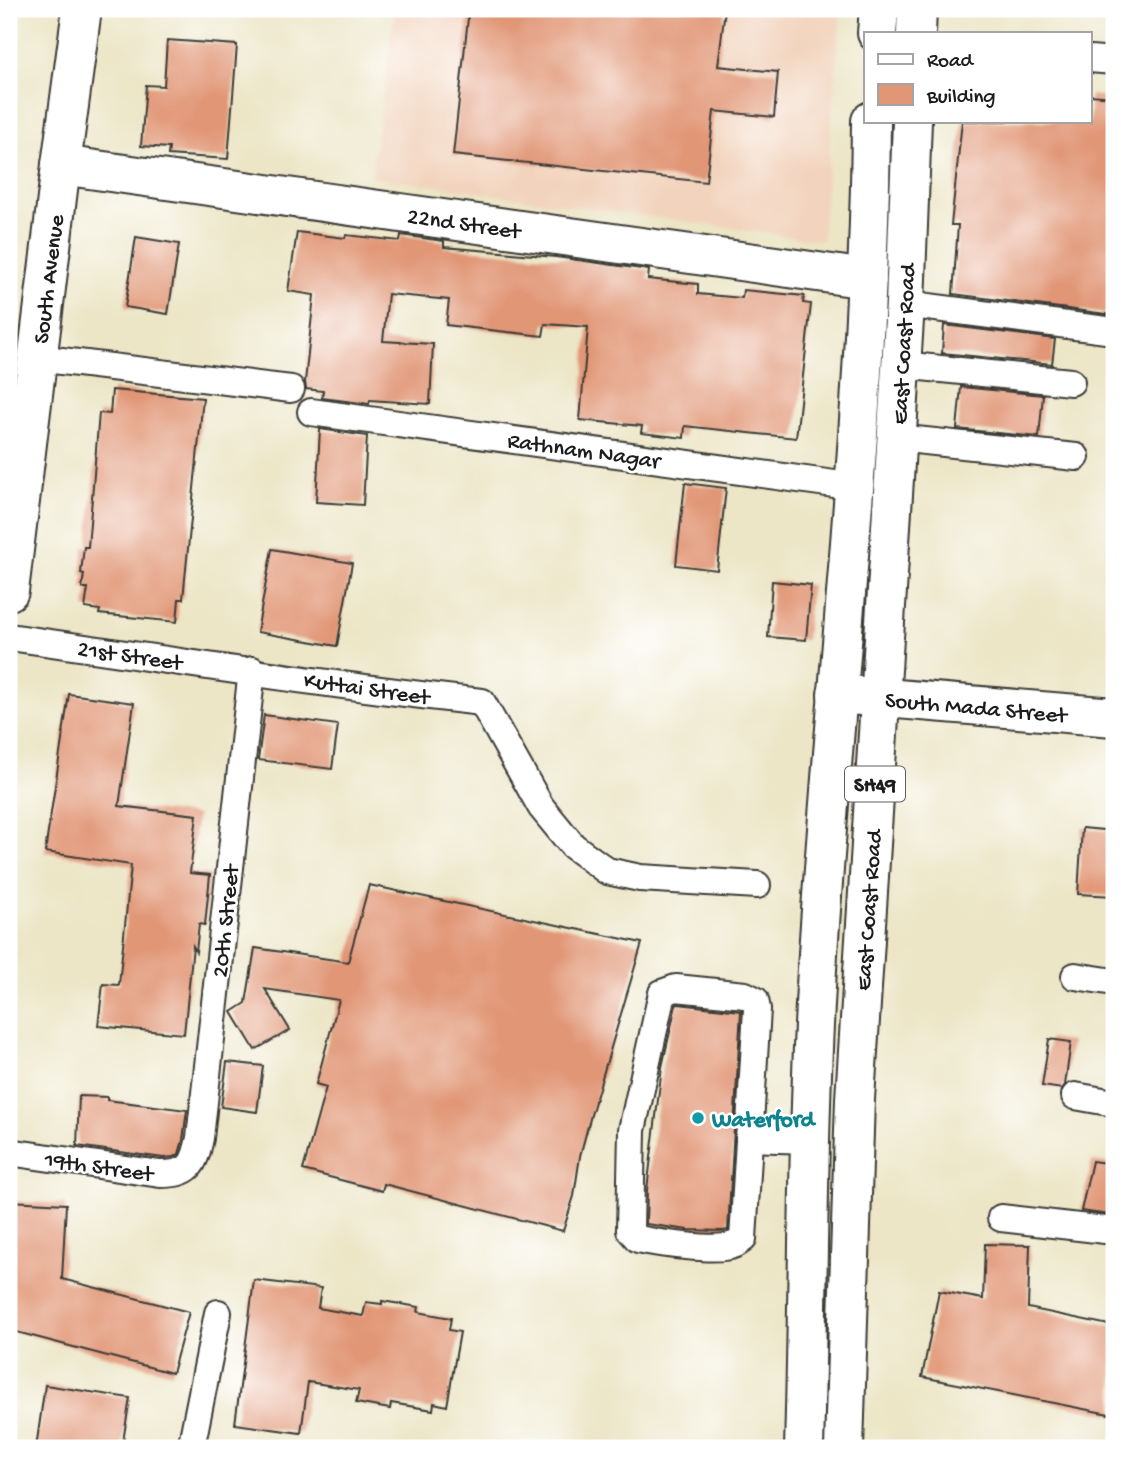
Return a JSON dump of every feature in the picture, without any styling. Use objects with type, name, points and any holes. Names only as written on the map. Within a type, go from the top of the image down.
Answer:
[{"type":"main road","name":"South Avenue","points":[[9,590],[82,9]]},
{"type":"main road","points":[[877,32],[878,9]]},
{"type":"main road","points":[[916,32],[917,9]]},
{"type":"main road","name":"SH49","points":[[867,279],[871,122]]},
{"type":"main road","name":"East Coast Road","points":[[844,1448],[855,1099],[905,304],[912,122]]},
{"type":"main road","name":"22nd Street","points":[[61,165],[867,279]]},
{"type":"main road","name":"East Coast Road","points":[[804,1448],[818,957],[837,694],[856,487],[867,279]]},
{"type":"main road","name":"South Mada Street","points":[[837,694],[1114,718]]},
{"type":"street","points":[[1092,59],[1114,61]]},
{"type":"street","points":[[905,304],[1114,331]]},
{"type":"street","points":[[37,358],[291,389]]},
{"type":"street","points":[[901,365],[1071,382]]},
{"type":"street","name":"Rathnam Nagar","points":[[312,412],[856,487]]},
{"type":"street","points":[[897,438],[1076,457]]},
{"type":"street","name":"21st Street","points":[[9,637],[252,670]]},
{"type":"street","name":"Kuttai Street","points":[[252,670],[365,689],[482,702],[541,807],[573,846],[607,871],[640,878],[757,885]]},
{"type":"street","name":"20th Street","points":[[188,1169],[196,1158],[200,1138],[252,670]]},
{"type":"street","points":[[1074,976],[1114,982]]},
{"type":"street","points":[[676,988],[746,995],[755,1000],[757,1009],[750,1129],[743,1239],[733,1245],[714,1247],[638,1239],[630,1230],[632,1130],[662,993],[676,988]]},
{"type":"street","points":[[1074,1096],[1114,1102]]},
{"type":"street","points":[[750,1129],[811,1131]]},
{"type":"street","name":"19th Street","points":[[9,1152],[160,1174],[177,1174],[188,1169]]},
{"type":"street","points":[[1001,1218],[1114,1231]]},
{"type":"street","points":[[191,1448],[218,1313]]},
{"type":"shaded area","points":[[395,9],[841,9],[822,241],[371,177]]},
{"type":"building","points":[[469,9],[725,9],[718,66],[778,72],[774,117],[714,111],[706,182],[453,155]]},
{"type":"building","points":[[167,40],[237,45],[228,159],[168,155],[169,148],[141,146],[146,85],[164,86]]},
{"type":"building","points":[[1092,95],[1114,97],[1114,315],[953,294],[958,225],[951,225],[962,122],[1092,122]]},
{"type":"building","points":[[297,232],[400,241],[401,235],[444,241],[444,247],[556,257],[649,270],[648,279],[698,284],[698,294],[742,298],[743,290],[804,296],[803,303],[811,304],[796,438],[685,426],[684,438],[641,433],[642,426],[580,420],[588,327],[545,324],[543,336],[446,325],[449,300],[388,294],[383,341],[433,344],[430,404],[370,400],[369,404],[322,398],[323,391],[306,389],[305,382],[314,295],[288,291]]},
{"type":"building","points":[[136,237],[179,244],[168,314],[125,307]]},
{"type":"building","points":[[944,325],[1055,339],[1052,364],[942,353]]},
{"type":"building","points":[[961,387],[1043,395],[1039,437],[957,429]]},
{"type":"building","points":[[112,390],[203,398],[183,599],[179,599],[177,622],[99,614],[100,610],[85,608],[88,588],[82,588],[84,574],[81,573],[84,547],[88,547],[99,413],[110,414]]},
{"type":"building","points":[[320,429],[367,436],[363,505],[316,502]]},
{"type":"building","points":[[685,483],[726,488],[717,570],[676,565]]},
{"type":"building","points":[[272,549],[352,563],[337,646],[257,632]]},
{"type":"building","points":[[772,581],[811,585],[806,640],[768,637]]},
{"type":"building","points":[[69,694],[134,703],[119,806],[197,815],[190,873],[210,875],[205,925],[199,924],[196,952],[193,946],[184,1034],[98,1026],[103,984],[119,985],[131,865],[45,852]]},
{"type":"building","points":[[264,715],[338,725],[332,769],[258,760]]},
{"type":"building","points":[[1082,828],[1114,831],[1114,896],[1078,894]]},
{"type":"building","points":[[369,885],[642,943],[591,1115],[580,1156],[574,1196],[563,1231],[384,1184],[382,1191],[303,1170],[326,1087],[316,1084],[339,1000],[265,989],[290,1030],[255,1050],[232,1012],[246,1003],[255,948],[348,962]]},
{"type":"building","name":"Waterford","points":[[678,1004],[741,1011],[728,1230],[688,1230],[646,1224],[647,1190],[662,1067]]},
{"type":"building","points":[[1049,1039],[1071,1042],[1065,1085],[1062,1089],[1042,1086]]},
{"type":"building","points":[[227,1062],[263,1066],[257,1112],[221,1107]]},
{"type":"building","points":[[79,1096],[107,1097],[107,1100],[187,1110],[179,1154],[163,1158],[77,1146]]},
{"type":"building","points":[[1092,1161],[1114,1164],[1110,1215],[1081,1211]]},
{"type":"building","points":[[9,1201],[66,1204],[62,1279],[189,1312],[172,1373],[9,1330]]},
{"type":"building","points":[[985,1244],[1030,1245],[1028,1308],[1114,1326],[1114,1415],[922,1377],[939,1291],[983,1299]]},
{"type":"building","points":[[254,1280],[321,1288],[318,1308],[363,1316],[366,1302],[382,1304],[382,1301],[419,1307],[418,1312],[451,1318],[449,1330],[460,1332],[447,1406],[434,1403],[433,1410],[391,1403],[390,1409],[356,1403],[359,1390],[308,1382],[301,1433],[235,1424]]},
{"type":"building","points":[[45,1385],[130,1398],[122,1448],[36,1448]]},
{"type":"place","name":"Waterford","points":[[698,1118]]}]
